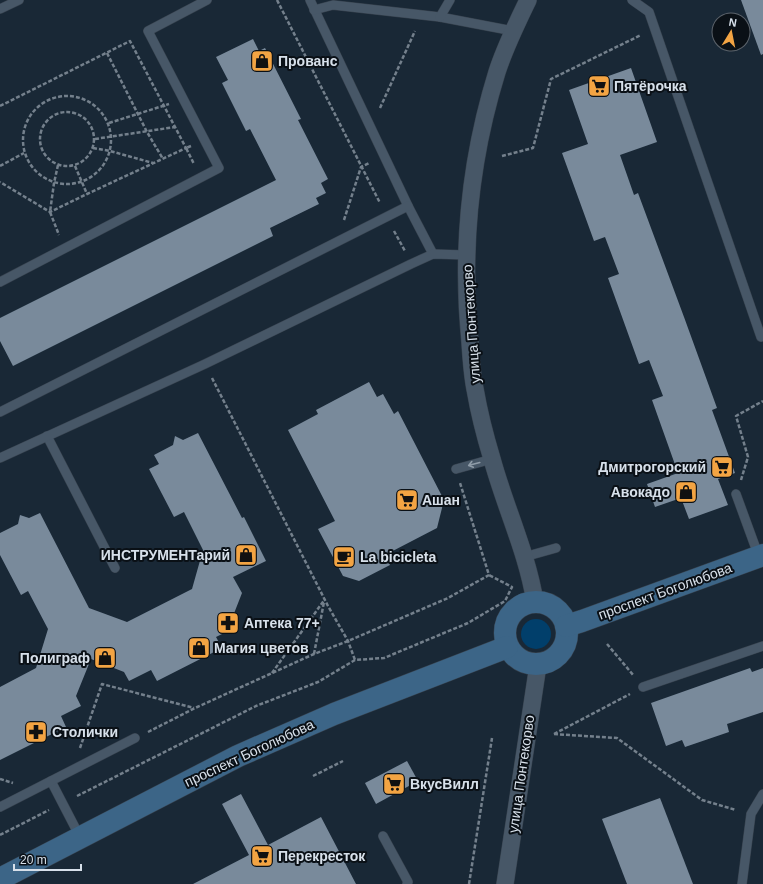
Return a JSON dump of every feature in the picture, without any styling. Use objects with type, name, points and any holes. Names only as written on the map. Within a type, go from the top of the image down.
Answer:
[{"type":"main road","name":"проспект Боголюбова","points":[[566,626],[761,556]]},
{"type":"main road","points":[[534,602],[545,603],[555,608],[562,616],[566,626],[567,637],[564,647],[558,656],[548,662],[538,665],[529,664],[512,654],[507,647],[504,637],[505,626],[515,609],[524,604],[534,602]]},
{"type":"main road","name":"проспект Боголюбова","points":[[0,879],[238,756],[334,714],[507,647]]},
{"type":"street","name":"улица Понтекорво","points":[[528,0],[513,31],[498,70],[486,112],[475,158],[466,255],[467,310],[474,388],[492,459],[532,584],[534,602]]},
{"type":"street","name":"улица Понтекорво","points":[[506,884],[538,665]]},
{"type":"lane","points":[[0,9],[19,0]]},
{"type":"lane","points":[[0,282],[219,168],[148,31],[207,0]]},
{"type":"lane","points":[[310,0],[383,156],[433,254]]},
{"type":"lane","points":[[440,17],[450,0]]},
{"type":"lane","points":[[632,0],[649,12],[762,338]]},
{"type":"lane","points":[[314,10],[333,3],[440,17],[513,31]]},
{"type":"lane","points":[[0,412],[408,206]]},
{"type":"lane","points":[[0,458],[205,364],[433,254],[466,255]]},
{"type":"lane","points":[[48,436],[115,568]]},
{"type":"lane","points":[[456,469],[492,459]]},
{"type":"lane","points":[[736,494],[761,556]]},
{"type":"lane","points":[[524,557],[556,548]]},
{"type":"lane","points":[[643,687],[763,646]]},
{"type":"lane","points":[[0,807],[134,738]]},
{"type":"lane","points":[[51,781],[80,837]]},
{"type":"lane","points":[[742,884],[751,814],[763,794]]},
{"type":"lane","points":[[383,836],[408,882],[407,884]]},
{"type":"path","points":[[277,0],[411,264]]},
{"type":"path","points":[[370,128],[423,15]]},
{"type":"path","points":[[502,156],[533,148],[551,79],[655,28]]},
{"type":"path","points":[[0,106],[130,41],[186,148],[50,212]]},
{"type":"path","points":[[107,53],[147,132],[163,159]]},
{"type":"path","points":[[59,96],[74,96],[88,101],[100,110],[109,123],[112,137],[110,151],[104,165],[95,175],[82,182],[68,185],[54,183],[41,176],[31,166],[24,153],[22,138],[25,123],[33,111],[45,101],[59,96]]},
{"type":"path","points":[[109,123],[183,99]]},
{"type":"path","points":[[63,112],[72,112],[89,122],[95,139],[89,156],[83,162],[75,166],[66,167],[50,161],[44,155],[40,147],[39,138],[41,129],[46,121],[54,115],[63,112]]},
{"type":"path","points":[[95,139],[147,132],[195,122]]},
{"type":"path","points":[[93,148],[110,151],[153,163]]},
{"type":"path","points":[[0,166],[24,153]]},
{"type":"path","points":[[337,242],[362,167],[383,156]]},
{"type":"path","points":[[58,165],[50,212],[65,248]]},
{"type":"path","points":[[75,166],[87,194]]},
{"type":"path","points":[[0,182],[50,212]]},
{"type":"path","points":[[205,364],[348,641],[355,660]]},
{"type":"path","points":[[736,494],[748,457],[736,416],[763,401]]},
{"type":"path","points":[[0,835],[256,706],[318,682],[355,660],[384,658],[468,623],[506,601],[512,587],[489,575],[456,469]]},
{"type":"path","points":[[134,738],[195,708],[314,654],[448,598],[489,575]]},
{"type":"path","points":[[314,654],[325,599]]},
{"type":"path","points":[[272,674],[325,599]]},
{"type":"path","points":[[607,644],[643,687],[554,734],[617,738],[702,800],[751,814]]},
{"type":"path","points":[[73,770],[102,684],[195,708]]},
{"type":"path","points":[[469,884],[492,738]]},
{"type":"path","points":[[313,776],[343,761]]},
{"type":"shaded area","points":[[536,619],[542,620],[550,628],[550,640],[542,648],[536,649],[530,648],[522,640],[521,634],[522,628],[530,620]]},
{"type":"building","points":[[741,0],[763,0],[763,54],[761,55],[751,28],[751,12],[745,12]]},
{"type":"building","points":[[253,39],[259,51],[265,48],[301,119],[298,120],[328,179],[321,183],[326,193],[316,198],[319,204],[270,228],[273,236],[13,366],[0,341],[0,318],[276,180],[250,129],[246,131],[222,83],[228,80],[216,57]]},
{"type":"building","points":[[631,68],[657,142],[620,155],[634,195],[638,193],[717,408],[712,410],[735,473],[718,479],[728,505],[689,519],[681,498],[655,507],[647,484],[678,473],[652,400],[663,396],[649,360],[639,364],[608,278],[619,274],[605,237],[594,241],[562,153],[588,144],[569,90]]},
{"type":"building","points":[[369,382],[377,397],[383,394],[394,414],[398,411],[444,500],[437,528],[385,555],[390,565],[359,581],[343,576],[318,529],[335,521],[288,430],[318,414],[316,410]]},
{"type":"building","points":[[198,433],[242,518],[244,517],[266,561],[233,577],[242,593],[233,616],[238,626],[216,637],[222,648],[157,681],[151,670],[129,681],[124,672],[91,659],[76,696],[81,706],[61,716],[66,727],[0,760],[0,687],[36,668],[48,629],[28,591],[21,595],[0,555],[0,533],[18,524],[20,515],[29,518],[40,513],[89,608],[127,622],[192,589],[203,550],[184,512],[174,517],[149,469],[159,464],[154,455],[173,445],[175,436],[183,440]]},
{"type":"building","points":[[750,668],[752,672],[763,668],[763,712],[727,724],[729,732],[685,747],[682,740],[666,746],[651,703]]},
{"type":"building","points":[[407,761],[418,781],[376,804],[365,783]]},
{"type":"building","points":[[241,794],[268,845],[321,817],[356,884],[193,884],[249,855],[222,804]]},
{"type":"building","points":[[660,798],[693,884],[627,884],[602,819]]},
{"type":"place","name":"Прованс","points":[[262,61]]},
{"type":"place","name":"Пятёрочка","points":[[599,86]]},
{"type":"place","name":"Дмитрогорский","points":[[722,467]]},
{"type":"place","name":"Авокадо","points":[[686,492]]},
{"type":"place","name":"Ашан","points":[[407,500]]},
{"type":"place","name":"ИНСТРУМЕНТарий","points":[[246,555]]},
{"type":"place","name":"La bicicleta","points":[[344,557]]},
{"type":"place","name":"Аптека 77+","points":[[228,623]]},
{"type":"place","name":"Магия цветов","points":[[199,648]]},
{"type":"place","name":"Полиграф","points":[[105,658]]},
{"type":"place","name":"Столички","points":[[36,732]]},
{"type":"place","name":"ВкусВилл","points":[[394,784]]},
{"type":"place","name":"Перекресток","points":[[262,856]]}]
